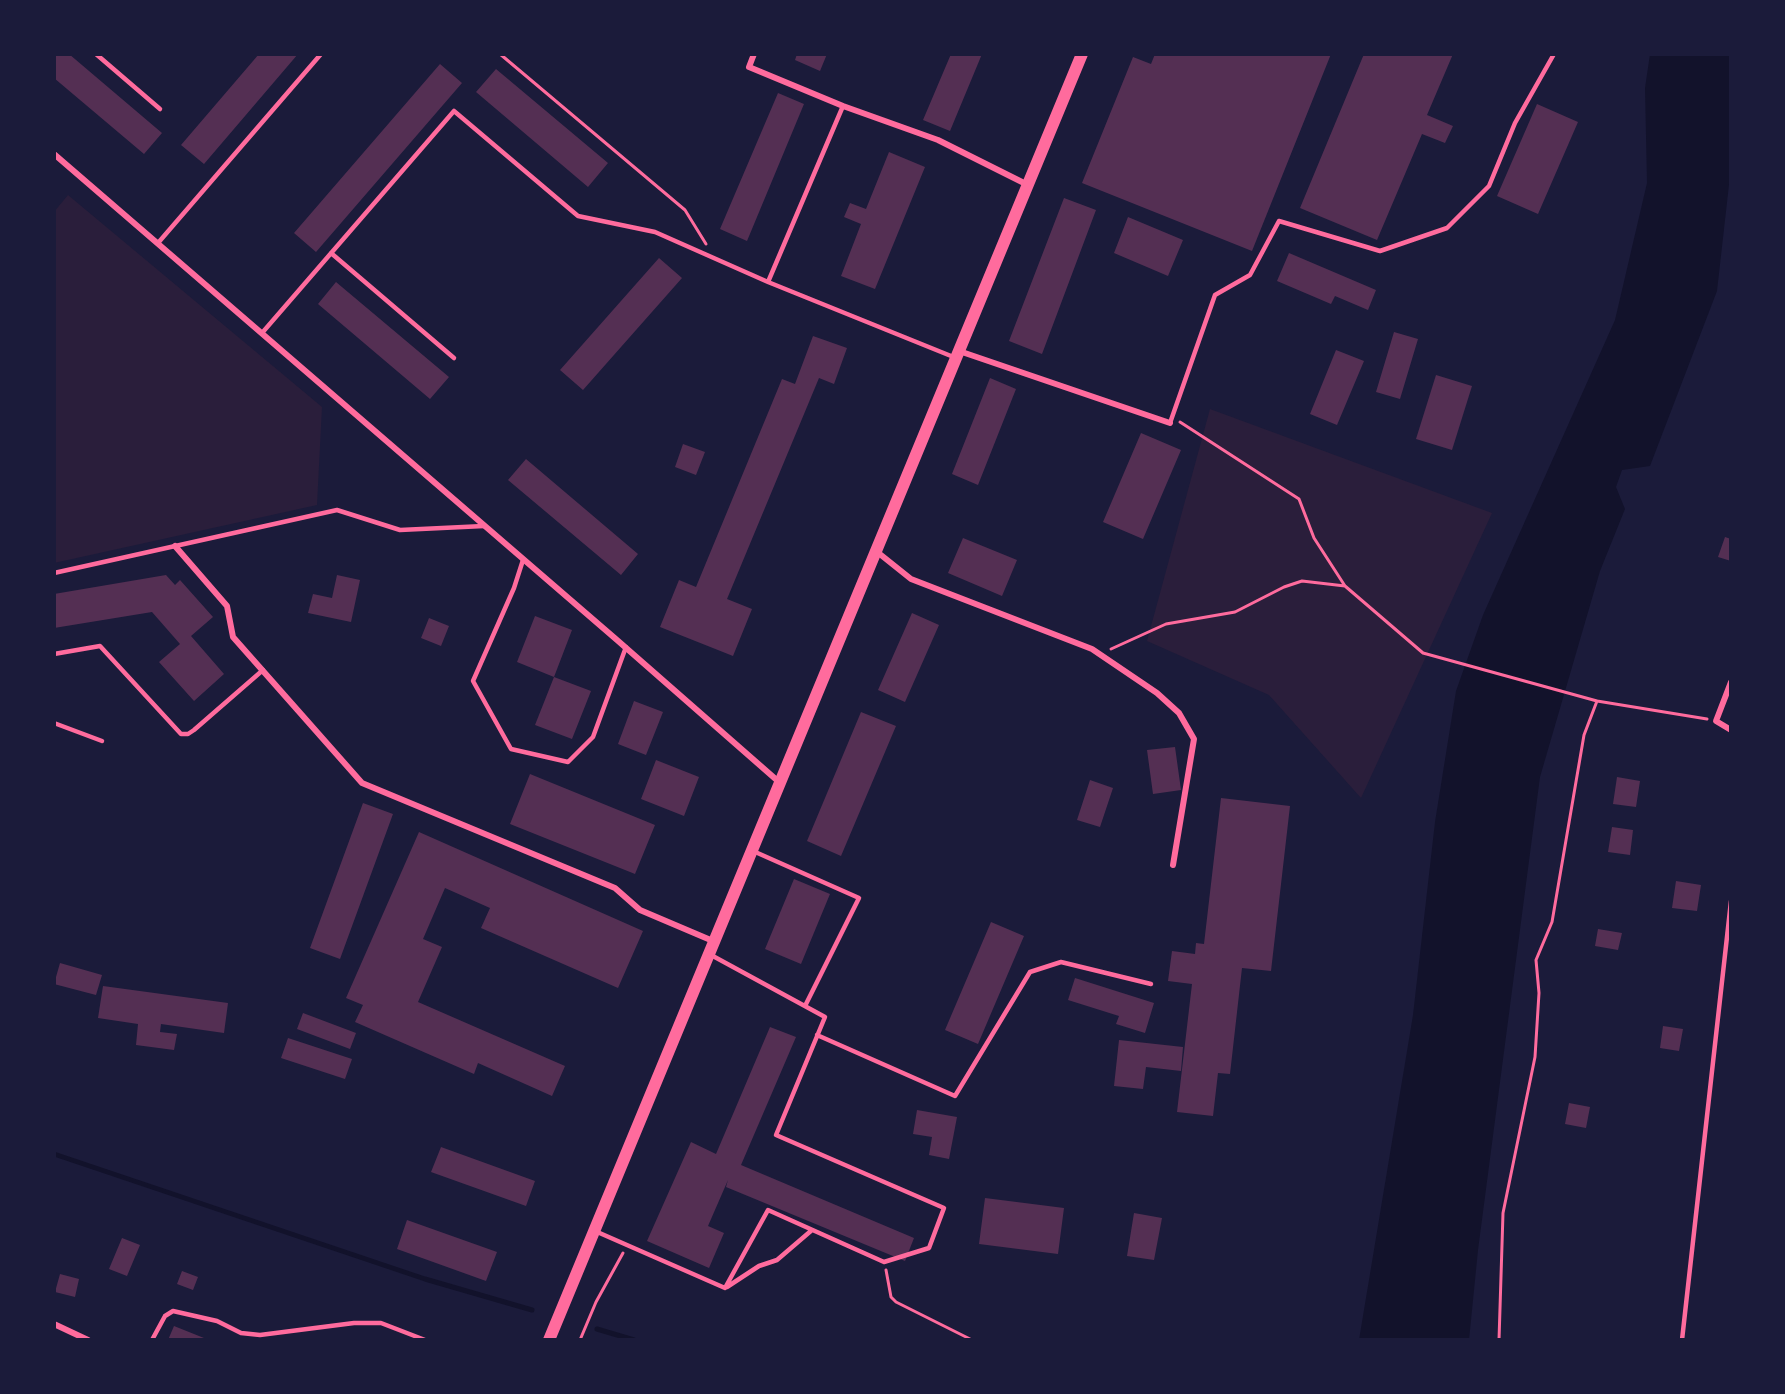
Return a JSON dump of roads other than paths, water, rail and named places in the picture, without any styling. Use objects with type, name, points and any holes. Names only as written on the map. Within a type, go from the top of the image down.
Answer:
[{"type":"main road","points":[[549,1340],[1082,54]]},
{"type":"street","points":[[754,54],[749,67],[843,106],[938,140],[1028,185]]},
{"type":"street","points":[[54,154],[626,647],[779,782]]},
{"type":"street","points":[[957,355],[1171,420]]},
{"type":"street","points":[[175,546],[228,606],[231,615],[231,632],[362,783],[615,888],[640,910],[714,941]]},
{"type":"street","points":[[876,550],[911,579],[1092,649],[1157,693],[1179,713],[1194,739],[1173,865]]},
{"type":"street","points":[[1731,682],[1716,721],[1731,730]]},
{"type":"street","points":[[54,1324],[88,1340]]},
{"type":"lane","points":[[96,54],[160,109]]},
{"type":"lane","points":[[158,243],[321,54]]},
{"type":"lane","points":[[1171,420],[1215,295],[1250,275],[1279,221],[1380,251],[1447,228],[1489,186],[1515,123],[1554,54]]},
{"type":"lane","points":[[768,282],[843,106]]},
{"type":"lane","points":[[262,333],[454,111],[578,216],[655,232],[768,282],[957,355]]},
{"type":"lane","points":[[331,253],[454,358]]},
{"type":"lane","points":[[54,573],[337,510],[400,530],[484,526]]},
{"type":"lane","points":[[523,560],[473,681],[511,748],[568,762],[593,736],[626,647]]},
{"type":"lane","points":[[54,654],[100,646],[181,734],[188,734],[194,730],[263,670]]},
{"type":"lane","points":[[54,723],[102,741]]},
{"type":"lane","points":[[751,850],[859,898],[805,1006]]},
{"type":"lane","points":[[1682,1340],[1730,932],[1731,901]]},
{"type":"lane","points":[[708,954],[825,1017],[776,1135],[944,1208],[929,1248],[884,1262],[768,1210],[725,1288]]},
{"type":"lane","points":[[817,1035],[955,1096],[1030,972],[1061,962],[1151,984]]},
{"type":"lane","points":[[725,1288],[759,1266],[777,1260],[812,1230]]},
{"type":"lane","points":[[594,1231],[725,1288]]},
{"type":"lane","points":[[152,1340],[165,1316],[173,1311],[218,1321],[241,1333],[260,1335],[354,1323],[381,1323],[425,1340]]},
{"type":"waterway","points":[[54,1154],[425,1279],[532,1310]]},
{"type":"waterway","points":[[597,1329],[634,1340]]}]
